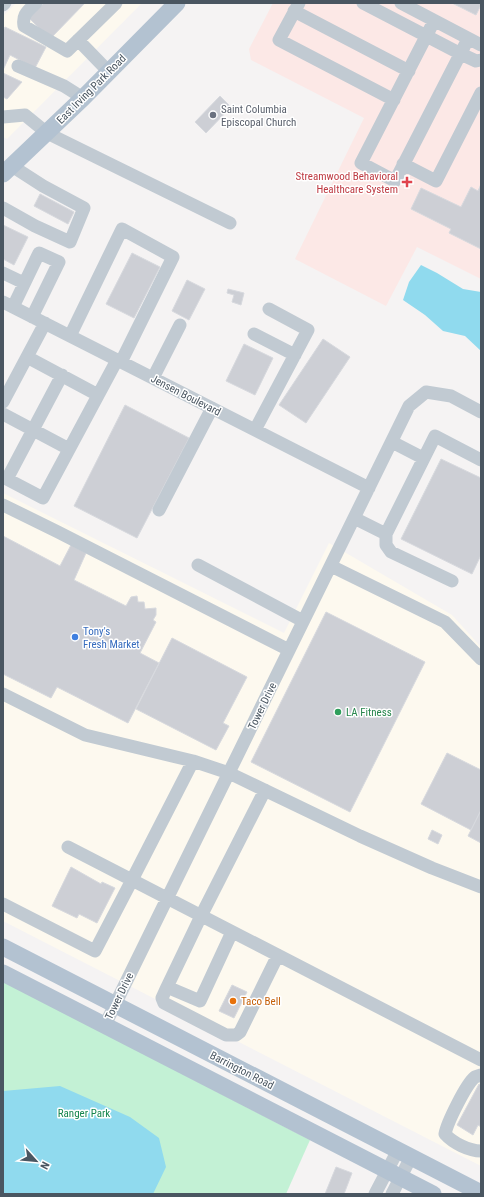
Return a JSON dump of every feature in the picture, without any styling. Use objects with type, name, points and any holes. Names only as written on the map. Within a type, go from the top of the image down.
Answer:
[{"type":"main road","name":"East Irving Park Road","points":[[8,170],[83,98],[177,3]]},
{"type":"main road","name":"Barrington Road","points":[[3,948],[481,1193]]},
{"type":"main road","name":"Barrington Road","points":[[3,973],[433,1194]]},
{"type":"street","points":[[36,3],[25,14],[23,20],[24,26],[67,51],[116,3]]},
{"type":"street","points":[[363,3],[461,54],[476,61],[481,60]]},
{"type":"street","points":[[400,3],[481,45]]},
{"type":"street","points":[[394,100],[279,40],[296,7],[409,71]]},
{"type":"street","points":[[434,21],[361,163],[395,181],[468,39]]},
{"type":"street","points":[[78,40],[109,72]]},
{"type":"street","points":[[18,66],[64,86],[83,98]]},
{"type":"street","points":[[403,164],[436,181],[478,107],[481,93]]},
{"type":"street","points":[[3,117],[25,115],[47,133],[230,223]]},
{"type":"street","points":[[3,208],[35,226],[70,242],[84,208],[43,186],[8,170]]},
{"type":"street","points":[[62,375],[33,430],[5,478],[43,498],[98,395],[119,361],[173,257],[122,229],[70,336]]},
{"type":"street","points":[[8,304],[24,284],[39,253],[59,262],[32,316]]},
{"type":"street","points":[[3,273],[24,284]]},
{"type":"street","name":"Jensen Boulevard","points":[[8,304],[370,488]]},
{"type":"street","points":[[255,430],[308,330],[269,309]]},
{"type":"street","points":[[3,402],[45,323]]},
{"type":"street","points":[[153,378],[180,325]]},
{"type":"street","points":[[254,334],[295,356]]},
{"type":"street","points":[[27,356],[98,395]]},
{"type":"street","name":"Tower Drive","points":[[105,1025],[409,406],[426,392],[451,396],[481,412]]},
{"type":"street","points":[[159,510],[212,408]]},
{"type":"street","points":[[3,414],[69,449]]},
{"type":"street","points":[[452,581],[391,552],[386,545],[386,534],[434,436],[481,460]]},
{"type":"street","points":[[392,442],[423,458]]},
{"type":"street","points":[[3,505],[289,650]]},
{"type":"street","points":[[354,518],[386,534]]},
{"type":"street","points":[[198,565],[303,622]]},
{"type":"street","points":[[331,566],[445,622],[481,659]]},
{"type":"street","points":[[3,694],[85,735],[193,761],[229,772],[360,836],[432,868],[481,887]]},
{"type":"street","points":[[3,904],[95,951],[193,761]]},
{"type":"street","points":[[265,790],[201,916],[162,998],[164,1003],[226,1035],[236,1035],[240,1032],[278,955]]},
{"type":"street","points":[[68,847],[481,1060]]},
{"type":"street","points":[[167,987],[200,1002],[232,932]]},
{"type":"street","points":[[481,1075],[474,1077],[464,1091],[446,1127],[445,1134],[449,1138],[473,1151],[481,1151]]},
{"type":"street","points":[[375,1194],[394,1174],[405,1154]]},
{"type":"street","points":[[392,1194],[394,1174]]},
{"type":"shaded area","points":[[16,3],[142,3],[7,139],[3,137],[3,16]]},
{"type":"shaded area","name":"Streamwood Behavioral Healthcare System","points":[[273,3],[481,3],[481,279],[417,247],[386,306],[295,259],[364,118],[251,60],[249,49]]},
{"type":"shaded area","points":[[3,493],[284,633],[329,543],[452,615],[481,647],[481,1166],[3,921]]},
{"type":"green space","name":"Ranger Park","points":[[3,981],[310,1140],[286,1194],[3,1194]]},
{"type":"water","points":[[421,265],[463,289],[481,292],[481,351],[465,336],[443,331],[425,315],[403,300],[409,282]]},
{"type":"water","points":[[60,1086],[130,1117],[159,1138],[166,1167],[153,1194],[3,1194],[3,1091]]},
{"type":"building","points":[[44,3],[85,3],[50,39],[29,18]]},
{"type":"building","points":[[452,3],[481,3],[481,5],[476,15]]},
{"type":"building","points":[[5,27],[46,47],[35,68],[10,55],[3,70],[3,31]]},
{"type":"building","points":[[3,73],[22,82],[7,99],[3,97]]},
{"type":"building","name":"Saint Columbia Episcopal Church","points":[[220,96],[231,107],[206,133],[195,122]]},
{"type":"building","points":[[481,184],[481,249],[449,233],[451,229],[411,209],[421,188],[461,207],[471,187],[478,191]]},
{"type":"building","points":[[40,194],[74,212],[68,224],[34,206]]},
{"type":"building","points":[[3,225],[28,237],[14,265],[3,259]]},
{"type":"building","points":[[132,253],[160,267],[134,318],[106,304]]},
{"type":"building","points":[[187,280],[205,289],[189,320],[172,311]]},
{"type":"building","points":[[228,289],[244,293],[241,305],[232,302],[234,295],[227,293]]},
{"type":"building","points":[[323,339],[350,357],[306,423],[279,405]]},
{"type":"building","points":[[244,344],[273,358],[255,395],[226,381]]},
{"type":"building","points":[[125,405],[189,438],[137,538],[74,506]]},
{"type":"building","points":[[441,459],[481,478],[481,555],[472,574],[401,539]]},
{"type":"building","name":"Tony's Fresh Market","points":[[3,536],[60,566],[71,545],[86,553],[74,580],[126,606],[131,597],[137,596],[138,602],[144,602],[145,609],[156,608],[156,615],[153,620],[156,622],[140,653],[159,663],[128,723],[57,687],[51,698],[3,674]]},
{"type":"building","name":"LA Fitness","points":[[326,612],[425,662],[350,812],[251,762]]},
{"type":"building","points":[[172,638],[247,677],[223,723],[229,726],[216,750],[136,709]]},
{"type":"building","points":[[447,753],[481,770],[481,810],[471,830],[421,804]]},
{"type":"building","points":[[481,810],[481,843],[468,836]]},
{"type":"building","points":[[432,830],[442,835],[438,844],[428,839]]},
{"type":"building","points":[[71,867],[101,884],[102,882],[115,888],[97,923],[79,914],[77,918],[52,906]]},
{"type":"building","name":"Taco Bell","points":[[232,985],[247,992],[234,1018],[219,1011]]},
{"type":"building","points":[[479,1084],[481,1085],[481,1127],[478,1125],[473,1135],[457,1125]]},
{"type":"building","points":[[336,1167],[352,1173],[344,1194],[325,1194]]},
{"type":"place","name":"Saint Columbia Episcopal Church","points":[[213,115]]},
{"type":"place","name":"Streamwood Behavioral Healthcare System","points":[[407,182]]},
{"type":"place","name":"Tony's Fresh Market","points":[[75,637]]},
{"type":"place","name":"LA Fitness","points":[[338,712]]},
{"type":"place","name":"Taco Bell","points":[[233,1001]]}]
